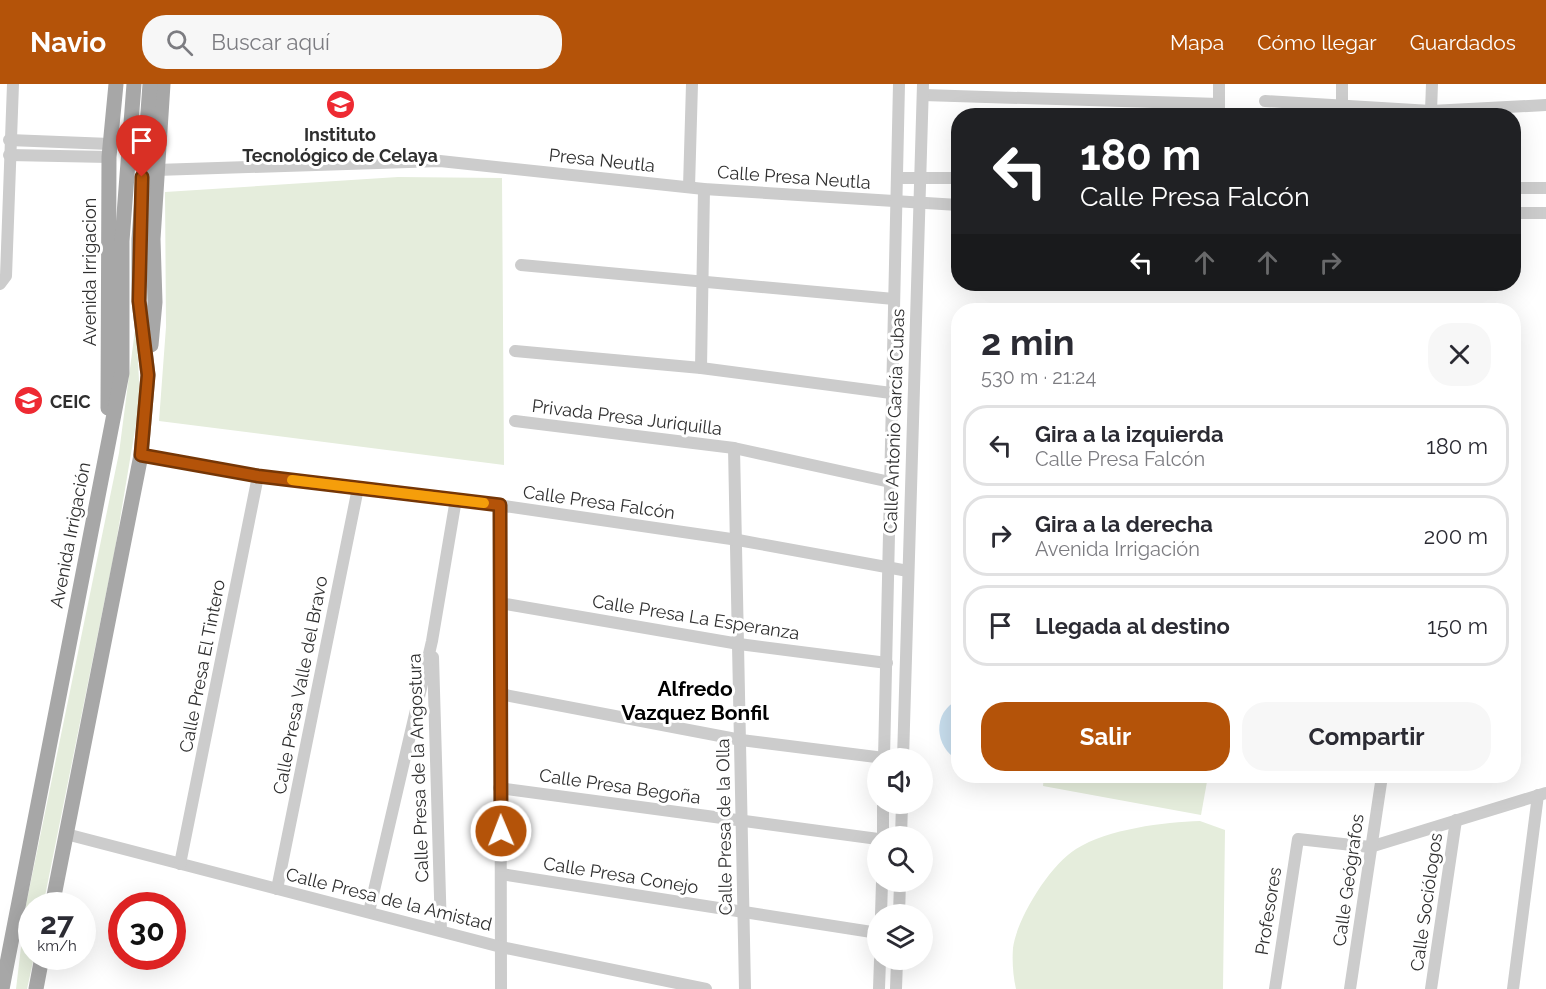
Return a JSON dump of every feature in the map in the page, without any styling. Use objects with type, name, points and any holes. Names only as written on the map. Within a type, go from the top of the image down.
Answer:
[{"type":"main road","name":"Avenida Irrigacion","points":[[105,461],[109,375],[110,151],[116,84]]},
{"type":"main road","name":"Avenida Irrigación","points":[[2,989],[122,373],[122,241],[134,84]]},
{"type":"main road","points":[[148,375],[139,301],[139,239],[150,84]]},
{"type":"main road","points":[[55,892],[141,455],[155,302],[153,239],[163,84]]},
{"type":"main road","points":[[36,989],[40,970]]},
{"type":"street","points":[[0,284],[6,276],[9,140],[13,84]]},
{"type":"street","points":[[689,187],[692,84]]},
{"type":"street","name":"Calle Antonio García Cubas","points":[[884,748],[886,568],[899,84]]},
{"type":"street","points":[[1219,84],[1219,108]]},
{"type":"street","points":[[1342,84],[1342,108]]},
{"type":"street","points":[[1431,108],[1432,84]]},
{"type":"street","points":[[923,90],[1189,108]]},
{"type":"street","name":"Calle Antonio García Cubas","points":[[903,748],[923,90]]},
{"type":"street","points":[[1265,101],[1319,108]]},
{"type":"street","points":[[1488,108],[1546,105]]},
{"type":"street","points":[[9,140],[110,151]]},
{"type":"street","points":[[9,155],[110,151]]},
{"type":"street","name":"Presa Neutla","points":[[156,170],[440,161],[689,187]]},
{"type":"street","points":[[897,178],[951,178]]},
{"type":"street","name":"Calle Presa Neutla","points":[[689,187],[951,205]]},
{"type":"street","points":[[1521,188],[1546,188]]},
{"type":"street","points":[[701,368],[704,189]]},
{"type":"street","points":[[1521,213],[1546,213]]},
{"type":"street","points":[[521,265],[894,299]]},
{"type":"street","points":[[515,351],[701,368],[891,393]]},
{"type":"street","name":"Privada Presa Juriquilla","points":[[515,420],[734,448],[890,482]]},
{"type":"street","name":"Calle Presa de la Olla","points":[[734,448],[738,540],[745,989]]},
{"type":"street","name":"Calle Presa Falcón","points":[[141,455],[258,476],[456,499],[738,540],[908,571]]},
{"type":"street","name":"Calle Presa El Tintero","points":[[180,864],[258,476]]},
{"type":"street","name":"Calle Presa Valle del Bravo","points":[[278,889],[358,488]]},
{"type":"street","name":"Calle Presa de la Angostura","points":[[369,912],[432,641],[456,499]]},
{"type":"street","points":[[500,505],[501,989]]},
{"type":"street","name":"Calle Presa La Esperanza","points":[[500,603],[740,644],[886,663]]},
{"type":"street","name":"Calle Presa de la Angostura","points":[[432,641],[441,931]]},
{"type":"street","points":[[500,694],[741,740],[867,757]]},
{"type":"street","name":"Calle Geógrafos","points":[[1350,989],[1381,783]]},
{"type":"street","name":"Calle Presa Begoña","points":[[500,788],[867,838]]},
{"type":"street","points":[[1370,847],[1542,794],[1513,989]]},
{"type":"street","name":"Calle Sociólogos","points":[[1431,989],[1456,820]]},
{"type":"street","name":"Calle Presa de la Amistad","points":[[66,834],[501,946],[706,989]]},
{"type":"street","name":"Profesores","points":[[1275,989],[1298,839],[1370,847]]},
{"type":"street","name":"Calle Presa Conejo","points":[[501,874],[867,931]]},
{"type":"street","points":[[879,989],[880,970]]},
{"type":"street","points":[[896,989],[897,970]]},
{"type":"green space","points":[[398,177],[502,178],[504,465],[159,421],[166,327],[165,192]]},
{"type":"green space","points":[[136,322],[140,400],[115,549],[46,892],[29,892],[119,453]]},
{"type":"green space","points":[[1043,783],[1207,783],[1201,815],[1043,786]]},
{"type":"green space","points":[[1200,821],[1225,830],[1223,989],[1016,989],[1013,948],[1021,922],[1036,893],[1066,857],[1076,849],[1104,836],[1153,825]]},
{"type":"green space","points":[[18,970],[31,970],[27,989],[16,989]]},
{"type":"water","points":[[950,705],[951,755],[944,747],[939,730],[940,721]]},
{"type":"slow traffic","points":[[292,480],[484,503]]},
{"type":"place","name":"Instituto Tecnológico de Celaya","points":[[340,105]]},
{"type":"place","name":"CEIC","points":[[29,401]]},
{"type":"district","name":"Alfredo Vazquez Bonfil","points":[[695,700]]},
{"type":"route","points":[[142,177],[139,301],[148,375],[141,455],[258,476],[500,505],[501,831]]}]
